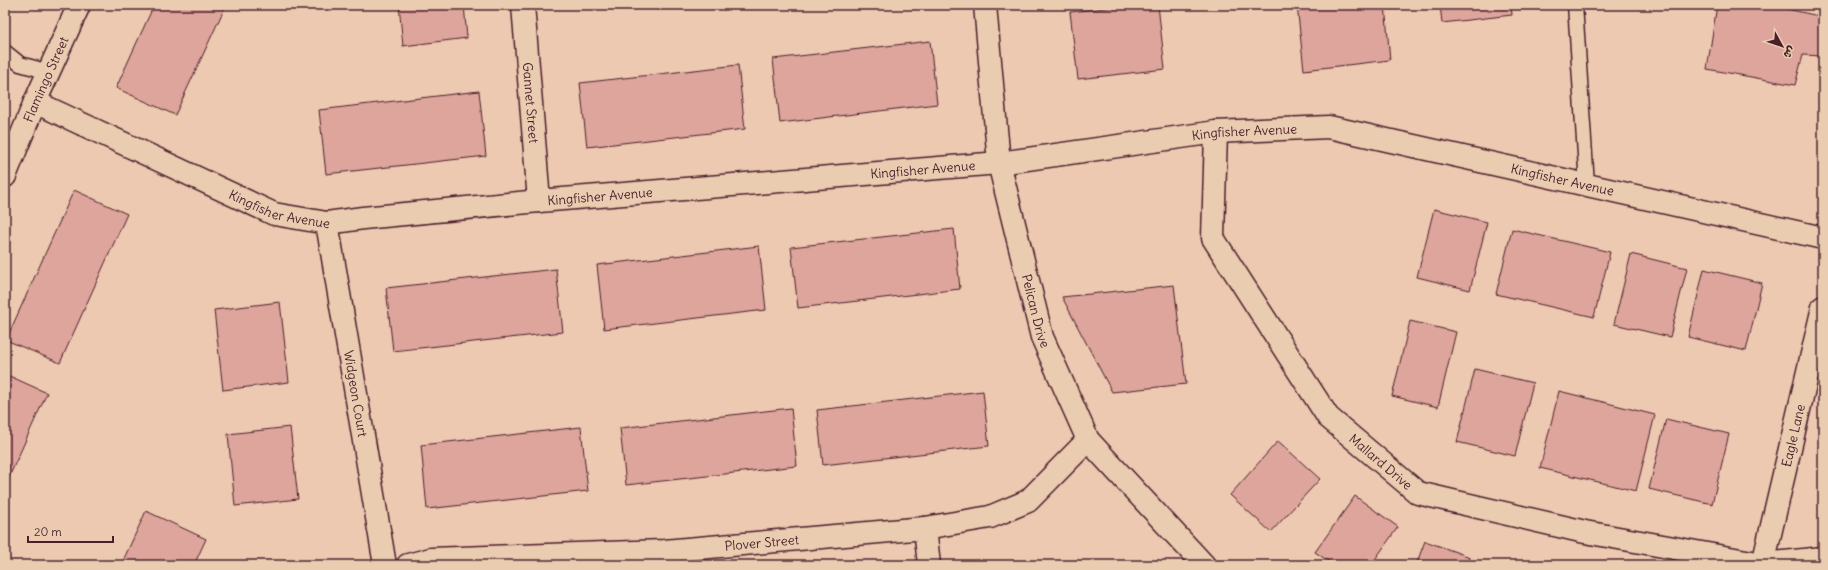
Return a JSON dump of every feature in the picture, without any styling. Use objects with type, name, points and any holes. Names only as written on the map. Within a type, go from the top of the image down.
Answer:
[{"type":"street","name":"Flamingo Street","points":[[5,176],[35,102],[79,5]]},
{"type":"street","name":"Gannet Street","points":[[523,5],[539,201]]},
{"type":"street","name":"Pelican Drive","points":[[985,5],[999,163],[1042,337],[1088,440],[1204,565]]},
{"type":"street","name":"Kingfisher Avenue","points":[[35,102],[274,214],[327,223],[371,217],[539,201],[999,163],[1216,132],[1329,126],[1823,238]]},
{"type":"street","name":"Mallard Drive","points":[[1216,132],[1213,238],[1328,417],[1418,493],[1585,532],[1763,564],[1823,558]]},
{"type":"street","name":"Widgeon Court","points":[[327,223],[385,565]]},
{"type":"street","name":"Eagle Lane","points":[[1763,564],[1823,307]]},
{"type":"street","name":"Plover Street","points":[[408,565],[431,559],[534,560],[664,551],[925,528],[990,517],[1028,501],[1088,440]]},
{"type":"street","points":[[925,528],[929,565]]},
{"type":"lane","points":[[1574,5],[1587,185]]},
{"type":"lane","points":[[5,52],[20,64],[49,72]]},
{"type":"building","points":[[154,5],[226,5],[175,115],[116,88]]},
{"type":"building","points":[[399,5],[464,5],[467,38],[403,46]]},
{"type":"building","points":[[1133,5],[1158,5],[1165,69],[1078,79],[1070,12]]},
{"type":"building","points":[[1297,5],[1385,5],[1390,60],[1304,70]]},
{"type":"building","points":[[1440,5],[1511,5],[1512,15],[1442,23]]},
{"type":"building","points":[[1717,5],[1769,5],[1823,17],[1823,56],[1803,55],[1795,85],[1707,69]]},
{"type":"building","points":[[930,41],[937,104],[780,123],[773,59]]},
{"type":"building","points":[[738,65],[745,129],[587,147],[580,83]]},
{"type":"building","points":[[479,91],[486,156],[326,174],[319,110]]},
{"type":"building","points":[[74,190],[127,214],[60,363],[6,340]]},
{"type":"building","points":[[1434,209],[1487,222],[1470,290],[1417,277]]},
{"type":"building","points":[[954,229],[960,289],[798,308],[791,247]]},
{"type":"building","points":[[1512,229],[1610,252],[1594,317],[1496,294]]},
{"type":"building","points":[[759,246],[766,310],[604,329],[597,265]]},
{"type":"building","points":[[1631,254],[1687,268],[1670,337],[1614,324]]},
{"type":"building","points":[[556,269],[563,332],[393,351],[386,288]]},
{"type":"building","points":[[1704,269],[1762,283],[1746,351],[1688,337]]},
{"type":"building","points":[[1174,285],[1186,384],[1112,392],[1062,297]]},
{"type":"building","points":[[280,302],[289,382],[223,390],[214,310]]},
{"type":"building","points":[[1410,321],[1456,332],[1438,407],[1392,396]]},
{"type":"building","points":[[1475,369],[1533,383],[1515,456],[1457,442]]},
{"type":"building","points":[[5,374],[47,393],[5,486]]},
{"type":"building","points":[[983,391],[989,446],[823,465],[817,410]]},
{"type":"building","points":[[1559,391],[1655,415],[1636,491],[1540,468]]},
{"type":"building","points":[[791,408],[797,466],[626,485],[620,428]]},
{"type":"building","points":[[1666,419],[1729,434],[1712,504],[1649,489]]},
{"type":"building","points":[[290,427],[298,499],[235,506],[228,434]]},
{"type":"building","points":[[581,427],[588,491],[427,509],[421,445]]},
{"type":"building","points":[[1278,441],[1320,479],[1271,532],[1230,495]]},
{"type":"building","points":[[1355,496],[1398,527],[1371,565],[1334,565],[1315,552]]},
{"type":"building","points":[[146,511],[206,539],[194,565],[121,565]]},
{"type":"building","points":[[1425,541],[1470,557],[1468,565],[1416,565]]}]
